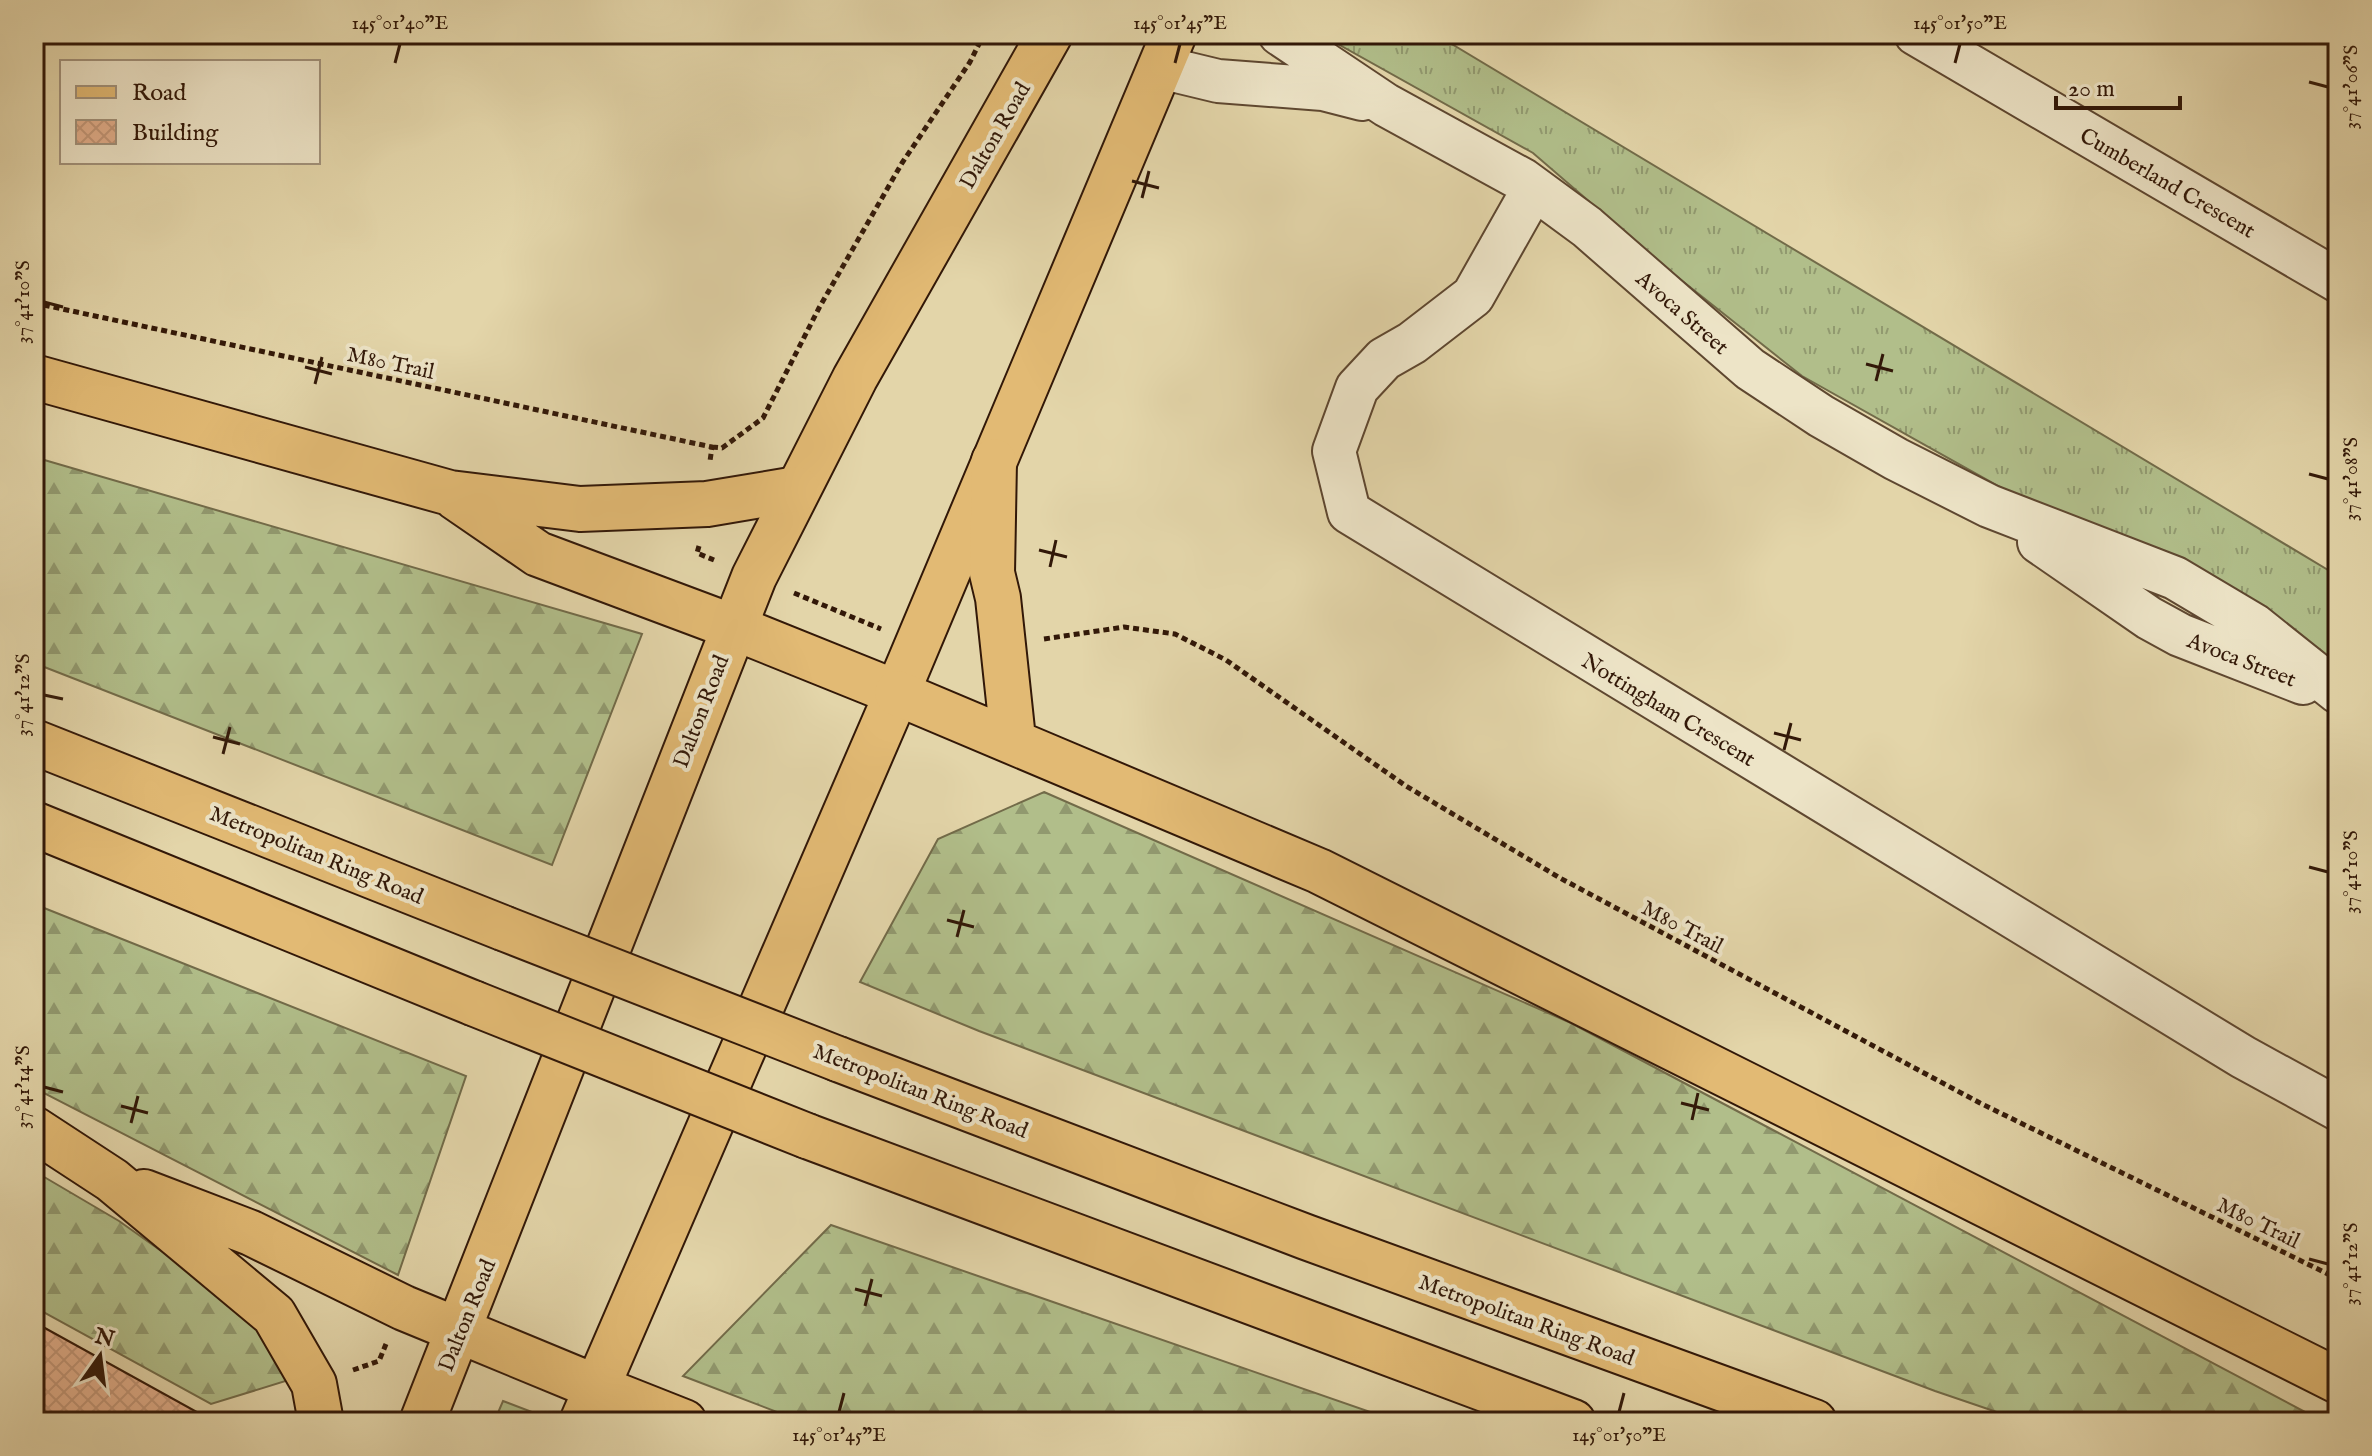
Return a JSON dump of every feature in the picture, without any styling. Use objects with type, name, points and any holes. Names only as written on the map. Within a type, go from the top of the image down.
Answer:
[{"type":"main road","name":"Dalton Road","points":[[422,1422],[733,627],[797,489],[855,378],[1050,34]]},
{"type":"main road","points":[[590,1405],[897,693],[1167,51]]},
{"type":"main road","points":[[34,377],[450,493],[580,509],[707,504],[797,489]]},
{"type":"main road","points":[[994,461],[992,573],[998,598],[1013,739]]},
{"type":"main road","points":[[450,493],[538,554],[733,627],[1013,739],[1319,871],[2338,1381]]},
{"type":"main road","name":"Metropolitan Ring Road","points":[[34,742],[838,1059],[1321,1243],[1814,1422]]},
{"type":"main road","points":[[34,824],[807,1136],[1573,1422]]},
{"type":"main road","points":[[34,1129],[112,1180],[274,1315],[317,1403]]},
{"type":"main road","points":[[112,1180],[251,1233],[404,1308],[460,1331],[590,1405],[684,1422]]},
{"type":"street","name":"Avoca Street","points":[[1280,34],[1386,105],[1455,139],[1534,188],[1587,227],[1750,369],[1896,459],[1989,506],[2189,586],[2254,625],[2338,692]]},
{"type":"street","name":"Cumberland Crescent","points":[[1916,34],[2338,281]]},
{"type":"street","name":"Avoca Street","points":[[1167,51],[1218,81],[1323,89],[1386,105]]},
{"type":"street","name":"Nottingham Crescent","points":[[1534,188],[1473,296],[1412,343],[1384,359],[1357,388],[1334,451],[1349,512],[2229,1049],[2338,1109]]},
{"type":"street","name":"Avoca Street","points":[[1989,506],[2149,618],[2180,635],[2275,670],[2338,698]]},
{"type":"path","points":[[708,477],[712,447],[722,448],[763,418],[819,308],[887,189],[970,62],[984,34]]},
{"type":"path","name":"M80 Trail","points":[[34,303],[712,447]]},
{"type":"path","points":[[702,535],[697,553],[722,564]]},
{"type":"path","points":[[787,590],[853,617]]},
{"type":"path","name":"M80 Trail","points":[[1039,641],[1124,627],[1175,634],[1226,660],[1406,786],[1560,878],[1980,1103],[2338,1279]]},
{"type":"path","points":[[317,1403],[379,1361],[404,1308]]},
{"type":"green space","points":[[1320,34],[1435,34],[2338,576],[2338,670],[2071,527],[1802,376],[1671,272],[1533,153]]},
{"type":"green space","points":[[34,457],[642,634],[552,865],[34,663]]},
{"type":"green space","points":[[1044,792],[1571,1023],[2324,1422],[2026,1422],[1935,1391],[979,1031],[860,982],[938,839]]},
{"type":"green space","points":[[34,904],[466,1076],[398,1275],[34,1088]]},
{"type":"green space","points":[[34,1171],[119,1221],[246,1311],[292,1379],[211,1404],[34,1307]]},
{"type":"green space","points":[[831,1225],[1399,1422],[803,1422],[683,1376]]},
{"type":"green space","points":[[503,1401],[545,1417],[542,1422],[494,1422]]},
{"type":"building","points":[[34,1322],[204,1416],[201,1422],[34,1422]]}]
